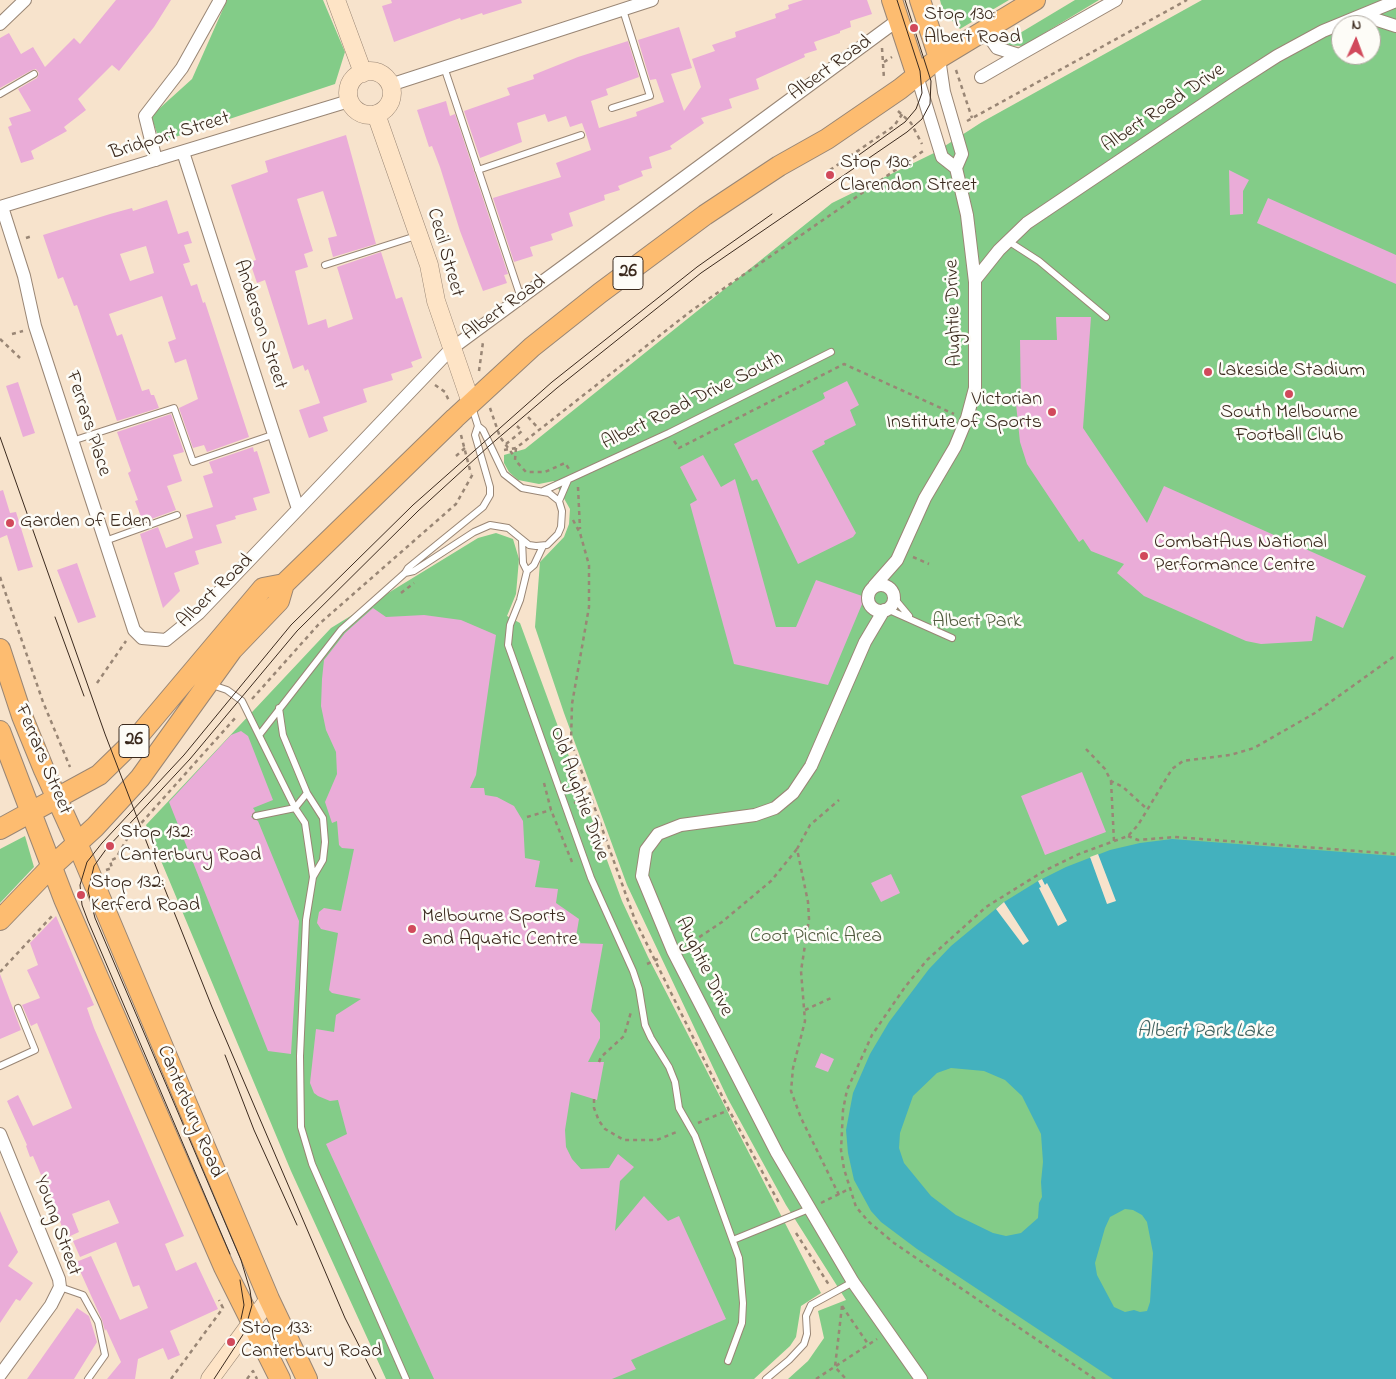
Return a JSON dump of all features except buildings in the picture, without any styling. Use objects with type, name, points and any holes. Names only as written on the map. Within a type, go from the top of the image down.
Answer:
[{"type":"main road","points":[[892,0],[917,76]]},
{"type":"main road","points":[[920,0],[939,58]]},
{"type":"main road","name":"Albert Road","points":[[50,868],[105,816],[149,767],[232,650],[278,601],[284,584],[471,403],[543,338],[699,220],[779,166],[827,139],[917,76],[939,58],[1035,0]]},
{"type":"main road","name":"Albert Road","points":[[31,814],[99,776],[110,766],[135,740],[263,588],[284,584]]},
{"type":"main road","name":"Ferrars Street","points":[[0,649],[22,716],[77,843]]},
{"type":"main road","name":"Ferrars Street","points":[[0,731],[50,868]]},
{"type":"main road","points":[[0,777],[9,755]]},
{"type":"main road","name":"26","points":[[0,829],[31,814]]},
{"type":"main road","name":"Canterbury Road","points":[[77,843],[269,1299],[307,1379]]},
{"type":"main road","name":"Canterbury Road","points":[[50,868],[224,1267],[280,1379]]},
{"type":"main road","name":"26","points":[[0,920],[50,868]]},
{"type":"street","points":[[0,24],[26,0]]},
{"type":"street","points":[[156,160],[144,116],[182,68],[220,0]]},
{"type":"street","points":[[336,0],[363,72]]},
{"type":"street","points":[[981,77],[1116,0]]},
{"type":"street","points":[[390,86],[648,1]]},
{"type":"street","name":"Albert Road Drive","points":[[1362,15],[1396,1]]},
{"type":"street","name":"Albert Road","points":[[134,630],[142,638],[166,640],[199,612],[451,349],[898,20]]},
{"type":"street","points":[[1381,21],[1396,26]]},
{"type":"street","name":"Albert Road Drive","points":[[975,280],[1007,240],[1037,215],[1277,56],[1331,28]]},
{"type":"street","points":[[985,31],[998,48],[1019,55]]},
{"type":"street","name":"Aughtie Drive","points":[[939,58],[944,92],[962,154],[956,168]]},
{"type":"street","points":[[363,72],[380,74],[390,86],[389,103],[385,109],[376,114],[362,114],[349,102],[348,87],[363,72]]},
{"type":"street","name":"Aughtie Drive","points":[[917,76],[942,157],[956,168],[968,215],[975,280],[975,382],[967,418],[955,447],[925,498],[897,560],[889,602],[865,642],[811,766],[793,793],[775,808],[755,815],[667,829],[651,841],[643,858],[642,868],[643,884],[673,952],[777,1153],[853,1282],[921,1379]]},
{"type":"street","name":"Bridport Street","points":[[1,208],[349,102]]},
{"type":"street","name":"Cecil Street","points":[[376,114],[418,235],[451,349],[471,403]]},
{"type":"street","name":"Anderson Street","points":[[183,152],[298,509]]},
{"type":"street","name":"Ferrars Place","points":[[1,208],[24,276],[36,326],[72,441],[134,630]]},
{"type":"street","name":"Aughtie Drive","points":[[874,586],[897,560]]},
{"type":"street","points":[[884,585],[889,602],[875,609],[868,600],[868,594],[874,586],[884,585]]},
{"type":"street","name":"Aughtie Drive","points":[[865,642],[870,612],[868,600]]},
{"type":"street","name":"Young Street","points":[[0,1134],[3,1151],[59,1279],[60,1287],[51,1306],[0,1375]]},
{"type":"street","points":[[210,1379],[269,1299]]},
{"type":"lane","points":[[612,108],[650,96],[623,10]]},
{"type":"lane","points":[[444,67],[521,298]]},
{"type":"lane","points":[[0,94],[34,74]]},
{"type":"lane","points":[[478,170],[581,135]]},
{"type":"lane","points":[[325,265],[418,235]]},
{"type":"lane","points":[[1007,240],[1039,261],[1106,317]]},
{"type":"lane","name":"Albert Road Drive South","points":[[543,491],[669,433],[831,352]]},
{"type":"lane","points":[[471,403],[478,426],[483,430],[500,467],[509,480],[522,488],[543,491],[559,501]]},
{"type":"lane","points":[[72,441],[174,408],[193,462],[275,434]]},
{"type":"lane","points":[[260,734],[341,630],[405,573],[408,568],[476,513],[487,501],[490,487],[475,435],[478,426]]},
{"type":"lane","points":[[405,573],[414,571],[474,532],[490,525],[508,528],[529,545],[543,546],[558,534],[561,527],[562,511],[559,501],[568,480]]},
{"type":"lane","points":[[104,541],[177,516]]},
{"type":"lane","name":"Old Aughtie Drive","points":[[522,540],[523,563],[526,571],[520,600],[510,625],[508,644],[588,870],[640,989],[645,1025],[650,1038],[669,1067],[675,1082],[679,1108],[691,1126],[709,1172],[728,1231],[734,1240],[741,1269],[743,1310],[740,1333],[728,1361]]},
{"type":"lane","name":"Old Aughtie Drive","points":[[526,571],[534,565],[543,546]]},
{"type":"lane","points":[[889,602],[915,622]]},
{"type":"lane","points":[[889,602],[915,622],[952,638]]},
{"type":"lane","points":[[208,684],[236,695],[260,734],[295,808],[305,823],[313,877],[306,920],[300,1056],[301,1127],[312,1164],[406,1379]]},
{"type":"lane","points":[[279,708],[283,734],[307,793],[323,818],[325,842],[323,860],[313,877]]},
{"type":"lane","points":[[256,816],[295,808],[307,793]]},
{"type":"lane","points":[[0,1066],[35,1050],[18,1008]]},
{"type":"lane","points":[[734,1240],[809,1209]]},
{"type":"lane","points":[[766,1379],[804,1344],[807,1334],[806,1316],[811,1305],[853,1282]]},
{"type":"lane","points":[[60,1287],[83,1295],[98,1322],[105,1355],[88,1379]]},
{"type":"path","points":[[954,128],[1187,0]]},
{"type":"path","points":[[830,170],[894,126],[903,113]]},
{"type":"path","points":[[479,373],[485,325]]},
{"type":"path","points":[[0,339],[20,358]]},
{"type":"path","points":[[669,433],[679,448],[844,364],[949,412],[967,418]]},
{"type":"path","points":[[528,417],[539,429]]},
{"type":"path","points":[[514,456],[506,444],[522,432],[517,426]]},
{"type":"path","points":[[456,456],[466,447]]},
{"type":"path","points":[[562,511],[578,527],[589,566],[589,607],[572,704],[571,742],[635,920],[729,1110],[779,1203]]},
{"type":"path","points":[[0,577],[43,702],[70,767]]},
{"type":"path","points":[[382,593],[387,604],[418,580]]},
{"type":"path","points":[[96,683],[134,630]]},
{"type":"path","points":[[1095,1379],[894,1243],[869,1222],[856,1207],[844,1169],[841,1142],[843,1110],[847,1090],[872,1035],[905,987],[927,960],[986,907],[1044,871],[1079,854],[1128,836],[1172,769],[1183,761],[1230,755],[1266,742],[1293,728],[1342,696],[1396,655]]},
{"type":"path","points":[[1086,749],[1105,769],[1111,781],[1114,841]]},
{"type":"path","points":[[544,780],[551,810],[575,869]]},
{"type":"path","points":[[1111,781],[1123,787],[1147,809]]},
{"type":"path","points":[[573,803],[591,797]]},
{"type":"path","points":[[684,947],[722,922],[771,881],[797,849],[810,825],[839,800]]},
{"type":"path","points":[[527,817],[557,808]]},
{"type":"path","points":[[1128,836],[1138,840],[1175,837],[1396,854]]},
{"type":"path","points":[[797,849],[809,911],[800,971],[805,1021],[791,1078],[791,1091],[801,1118],[839,1195]]},
{"type":"path","points":[[0,972],[55,913]]},
{"type":"path","points":[[647,964],[662,957]]},
{"type":"path","points":[[805,1010],[831,998]]},
{"type":"path","points":[[599,1062],[601,1057],[624,1036],[631,1007]]},
{"type":"path","points":[[594,1099],[594,1108],[599,1121],[609,1132],[624,1140],[657,1140],[729,1110]]},
{"type":"path","points":[[809,1209],[849,1189]]},
{"type":"path","points":[[796,1233],[830,1288]]},
{"type":"path","points":[[171,1379],[222,1308],[219,1299]]},
{"type":"path","points":[[838,1301],[868,1344]]},
{"type":"path","points":[[842,1306],[835,1367],[846,1379]]},
{"type":"path","points":[[816,1379],[887,1333]]},
{"type":"path","points":[[247,1379],[253,1371],[257,1379]]},
{"type":"green space","points":[[227,0],[323,0],[345,52],[335,84],[160,142],[151,116],[192,79]]},
{"type":"green space","points":[[940,0],[1009,0],[960,29],[943,11]]},
{"type":"green space","points":[[1075,0],[1099,0],[1023,46],[1000,45]]},
{"type":"green space","name":"Albert Park","points":[[1202,0],[1396,0],[1396,1379],[788,1379],[808,1361],[824,1338],[818,1311],[846,1300],[786,1205],[728,1099],[627,885],[564,713],[535,627],[540,562],[564,537],[569,524],[570,509],[554,481],[539,484],[518,480],[509,472],[504,463],[504,455],[525,449],[832,203],[934,153],[982,122]]},
{"type":"green space","name":"Melbourne Sports and Aquatic Centre","points":[[496,533],[513,539],[519,559],[516,594],[507,616],[520,623],[622,901],[648,957],[821,1293],[801,1306],[796,1337],[790,1346],[754,1379],[386,1379],[291,1171],[146,825],[331,628],[478,538]]},
{"type":"green space","points":[[25,836],[34,867],[0,903],[0,849]]},
{"type":"water","name":"Albert Park Lake","points":[[1172,839],[1396,856],[1396,1379],[1113,1379],[917,1249],[881,1222],[871,1211],[854,1180],[848,1153],[846,1130],[853,1093],[870,1054],[889,1022],[929,969],[951,946],[1004,902],[1038,881],[1066,867],[1110,850],[1140,843]],"holes":[[[951,1068],[984,1071],[1005,1080],[1022,1096],[1041,1134],[1043,1162],[1042,1197],[1039,1203],[1038,1218],[1021,1233],[1006,1236],[993,1233],[956,1215],[931,1196],[904,1163],[899,1148],[900,1133],[913,1096],[937,1073]],[[1125,1209],[1133,1210],[1142,1215],[1147,1222],[1153,1253],[1150,1302],[1147,1311],[1140,1312],[1134,1310],[1125,1312],[1114,1307],[1097,1275],[1095,1263],[1105,1228],[1110,1217]]]},
{"type":"pier","points":[[1098,854],[1116,901],[1107,904],[1090,857]]},
{"type":"pier","points":[[1042,879],[1045,885],[1047,883],[1067,921],[1058,926],[1039,888],[1041,887],[1038,881]]},
{"type":"pier","points":[[1004,902],[1029,941],[1023,945],[996,909]]},
{"type":"tram line","points":[[849,162],[905,122],[916,109],[922,93],[920,71],[897,0]]},
{"type":"tram line","points":[[214,1379],[244,1333],[252,1305],[250,1290],[241,1260],[95,918],[88,891],[94,866],[107,848],[190,759],[297,631],[418,511],[489,446],[557,388],[701,273],[907,132],[922,119],[930,104],[931,81],[905,0]]},
{"type":"tram line","points":[[230,1254],[82,905],[80,885],[87,862],[102,843],[184,755],[291,625],[413,505],[552,382],[697,267],[772,214]]},
{"type":"tram line","points":[[0,437],[105,734],[158,872],[212,1007],[345,1318],[376,1379]]},
{"type":"tram line","points":[[55,617],[84,696]]},
{"type":"tram line","points":[[225,1055],[254,1130],[297,1225]]},
{"type":"tram line","points":[[240,1280],[244,1305],[241,1319]]},
{"type":"place","name":"Stop 130: Albert Road","points":[[914,28]]},
{"type":"place","name":"Stop 130: Clarendon Street","points":[[830,175]]},
{"type":"place","name":"Lakeside Stadium","points":[[1208,372]]},
{"type":"place","name":"South Melbourne Football Club","points":[[1289,394]]},
{"type":"place","name":"Victorian Institute of Sports","points":[[1052,412]]},
{"type":"place","name":"Garden of Eden","points":[[10,523]]},
{"type":"place","name":"CombatAus National Performance Centre","points":[[1144,556]]},
{"type":"place","name":"Stop 132: Canterbury Road","points":[[110,846]]},
{"type":"place","name":"Stop 132: Kerferd Road","points":[[81,895]]},
{"type":"place","name":"Melbourne Sports and Aquatic Centre","points":[[412,929]]},
{"type":"place","name":"Stop 133: Canterbury Road","points":[[231,1342]]},
{"type":"park label","name":"Coot Picnic Area","points":[[816,938]]}]
